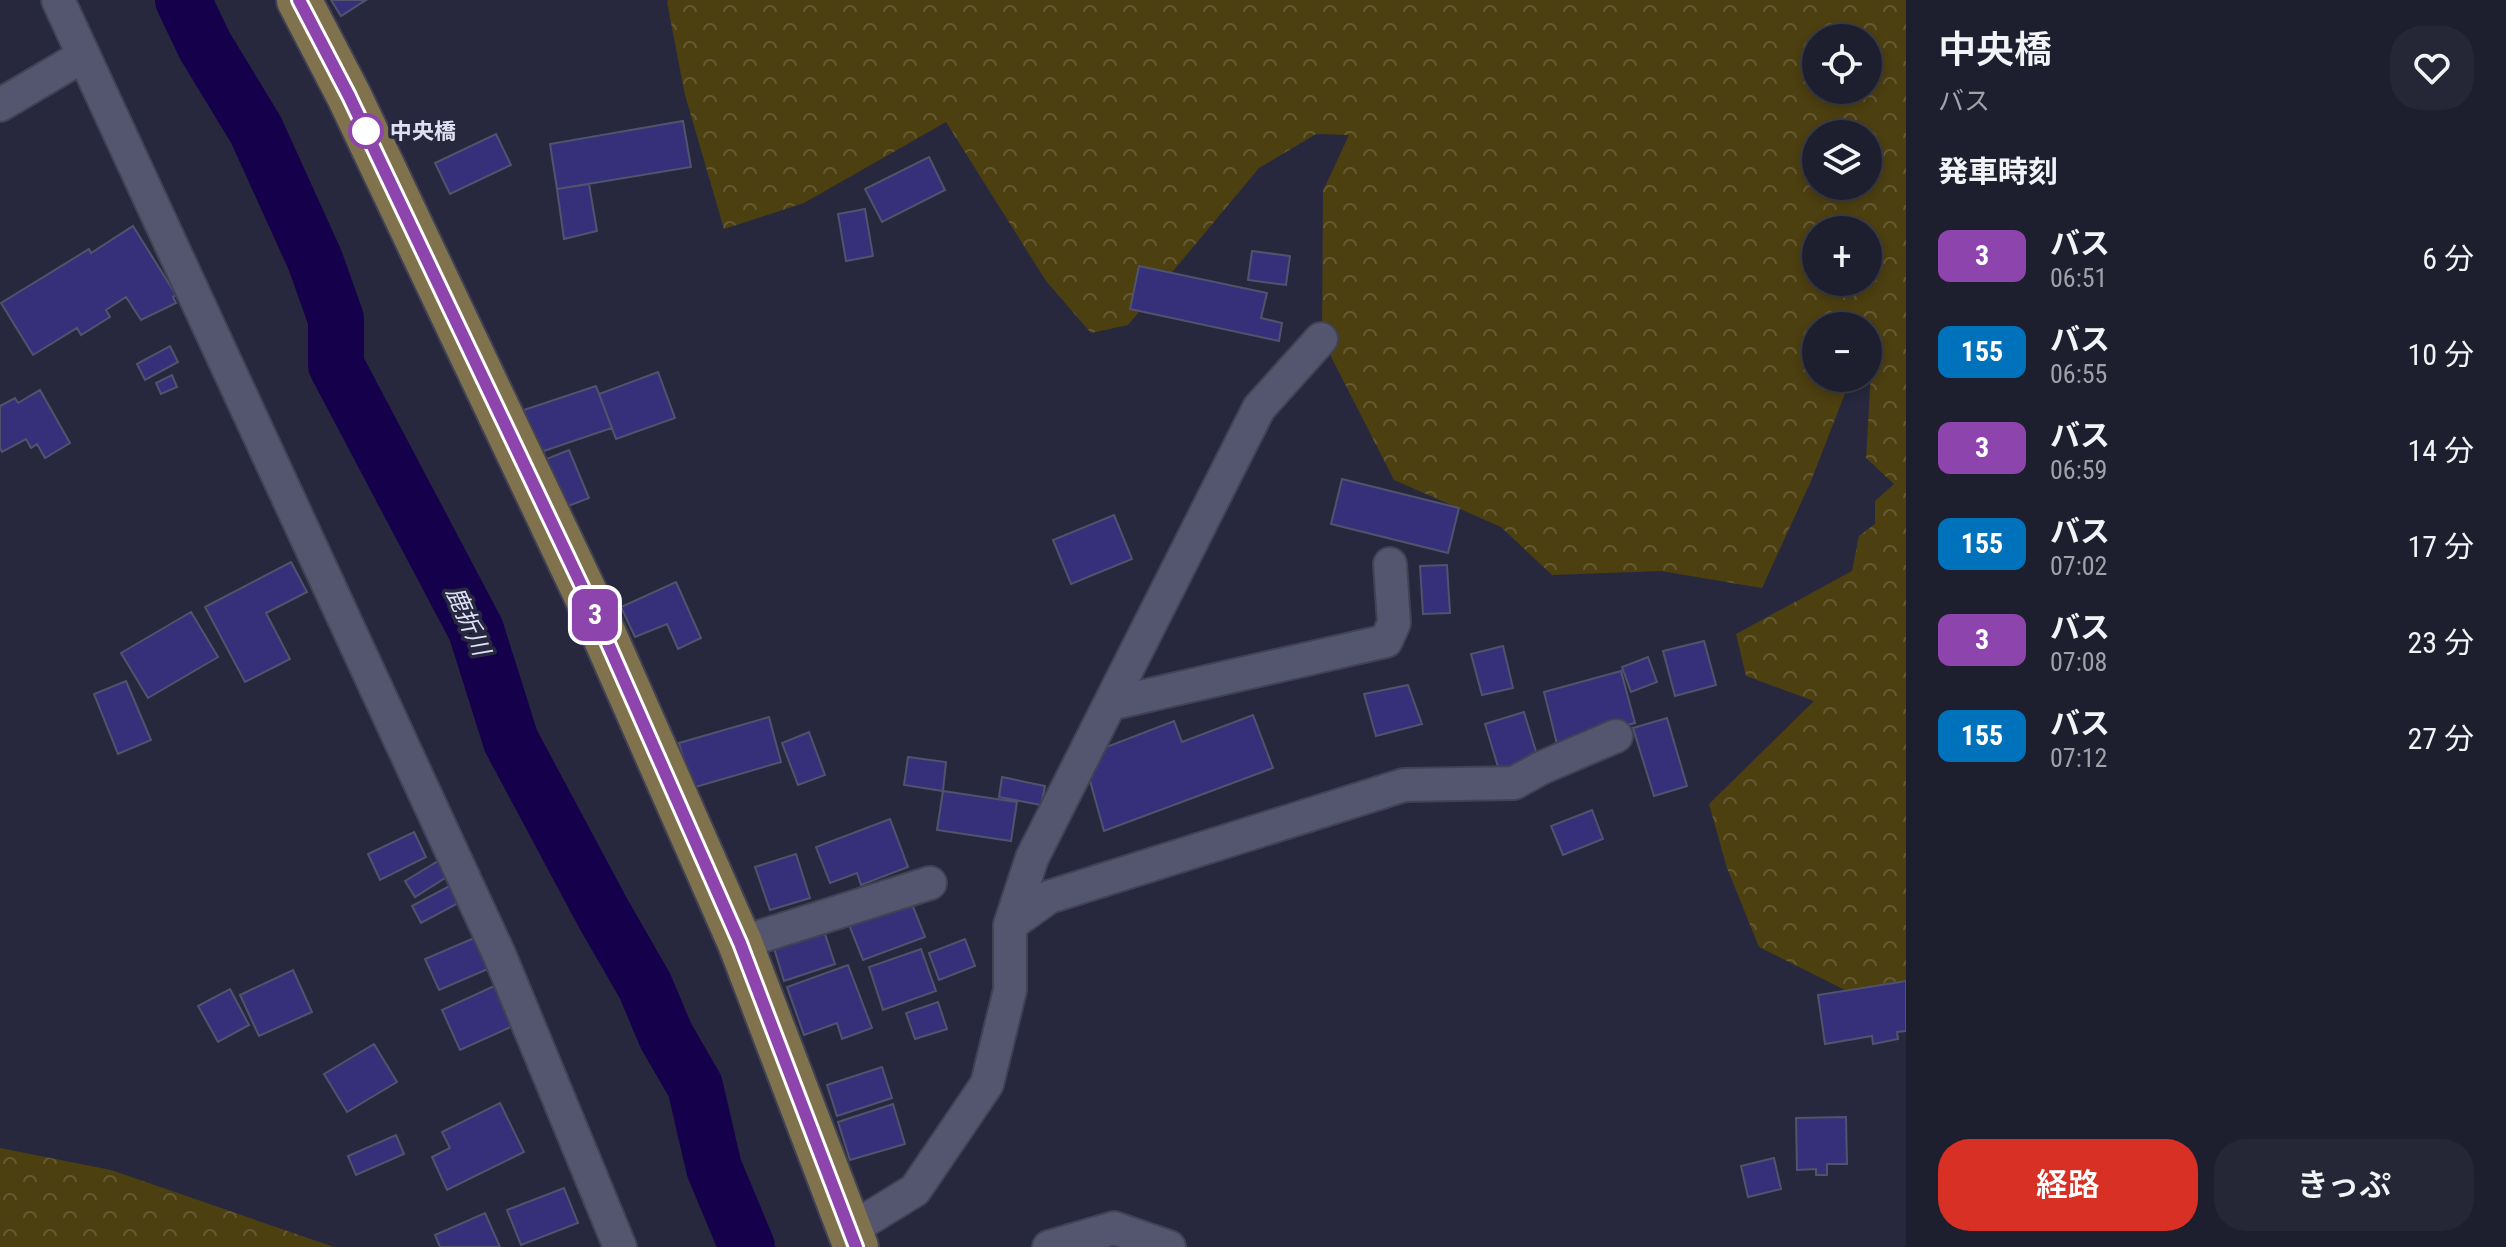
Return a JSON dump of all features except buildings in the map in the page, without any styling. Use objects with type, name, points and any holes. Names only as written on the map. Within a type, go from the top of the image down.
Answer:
[{"type":"main road","points":[[299,0],[349,96],[595,614],[740,943],[853,1239]]},
{"type":"street","points":[[58,0],[499,954],[620,1247]]},
{"type":"street","points":[[0,105],[83,56]]},
{"type":"street","points":[[853,1239],[915,1190],[987,1084],[1010,990],[1010,925],[1032,858],[1259,408],[1321,339]]},
{"type":"street","points":[[1110,704],[1386,641],[1394,623],[1390,564]]},
{"type":"street","points":[[1010,925],[1049,897],[1404,785],[1514,783],[1616,736]]},
{"type":"street","points":[[740,943],[930,883]]},
{"type":"street","points":[[1049,1247],[1114,1228],[1169,1247]]},
{"type":"green space","points":[[668,0],[1906,0],[1906,980],[1845,990],[1759,947],[1727,868],[1709,804],[1814,701],[1746,676],[1736,634],[1852,571],[1859,536],[1875,524],[1875,501],[1894,484],[1866,458],[1870,392],[1882,392],[1882,312],[1802,312],[1802,392],[1846,392],[1811,481],[1762,588],[1661,571],[1552,575],[1501,527],[1394,480],[1322,339],[1323,191],[1349,135],[1316,134],[1259,168],[1128,325],[1091,333],[1046,281],[946,122],[804,203],[724,229],[685,95]]},
{"type":"green space","points":[[0,1148],[111,1170],[334,1247],[0,1247]]},
{"type":"waterway","name":"鹿折川","points":[[183,0],[205,46],[256,130],[315,260],[336,319],[336,365],[476,630],[511,741],[645,986],[666,1036],[695,1086],[714,1168],[747,1247]]},
{"type":"bus line","name":"3","points":[[299,0],[349,96],[595,614],[740,943],[856,1247]]},
{"type":"place","name":"中央橋","points":[[366,131]]}]
